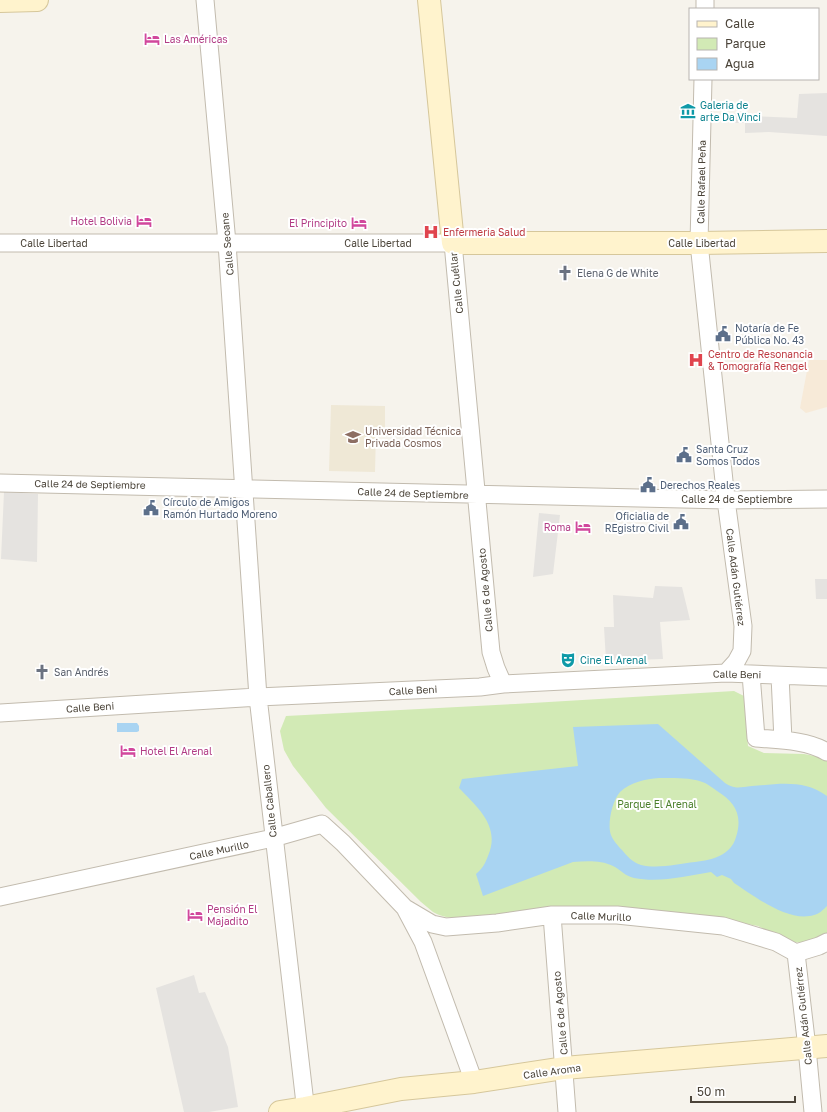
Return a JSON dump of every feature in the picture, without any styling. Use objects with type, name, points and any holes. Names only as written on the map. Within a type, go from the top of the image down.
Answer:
[{"type":"street","points":[[0,1],[37,0]]},
{"type":"street","name":"Calle Seoane","points":[[205,0],[227,243],[244,488]]},
{"type":"street","name":"Calle Cuéllar","points":[[429,0],[477,494]]},
{"type":"street","name":"Calle Rafael Peña","points":[[703,80],[699,243],[726,500]]},
{"type":"street","name":"Calle Libertad","points":[[0,242],[827,242]]},
{"type":"street","name":"Calle 24 de Septiembre","points":[[0,483],[726,500],[827,499]]},
{"type":"street","name":"Calle Caballero","points":[[244,488],[258,697],[273,838],[306,1110]]},
{"type":"street","name":"Calle 6 de Agosto","points":[[477,494],[491,652],[503,684]]},
{"type":"street","name":"Calle Adán Gutiérrez","points":[[726,500],[743,626],[742,651],[736,662],[726,673]]},
{"type":"street","name":"Calle Beni","points":[[0,713],[258,697],[480,687],[503,684],[726,673],[780,676],[827,676]]},
{"type":"street","points":[[750,674],[756,738],[784,740],[819,747],[827,752]]},
{"type":"street","points":[[780,676],[784,740]]},
{"type":"street","name":"Calle Murillo","points":[[0,897],[273,838],[322,824],[343,843],[405,908],[432,924],[446,926],[497,923],[552,915],[617,915],[723,926],[751,933],[776,942],[796,952]]},
{"type":"street","name":"Calle Murillo","points":[[405,908],[423,942],[474,1082]]},
{"type":"street","name":"Calle 6 de Agosto","points":[[552,915],[568,1112]]},
{"type":"street","name":"Calle Adán Gutiérrez","points":[[813,1112],[817,1047],[796,952],[827,942]]},
{"type":"street","name":"Calle Aroma","points":[[280,1112],[306,1110],[401,1089],[474,1082],[564,1068],[817,1047]]},
{"type":"shaded area","points":[[827,93],[827,136],[769,132],[745,133],[745,123],[732,123],[732,115],[797,118],[799,94]]},
{"type":"shaded area","points":[[809,360],[827,360],[827,407],[806,413],[800,408]]},
{"type":"shaded area","name":"Universidad Técnica Privada Cosmos","points":[[331,405],[385,406],[385,432],[376,433],[375,472],[329,471]]},
{"type":"shaded area","points":[[4,492],[38,494],[37,562],[1,559]]},
{"type":"shaded area","points":[[539,513],[560,515],[553,574],[533,577]]},
{"type":"shaded area","points":[[815,579],[827,579],[827,599],[816,599]]},
{"type":"shaded area","points":[[655,586],[682,587],[690,620],[660,622],[663,659],[606,661],[604,627],[614,627],[613,595],[653,598]]},
{"type":"shaded area","points":[[194,975],[199,993],[205,992],[228,1047],[238,1107],[209,1112],[184,1112],[156,988]]},
{"type":"green space","name":"Parque El Arenal","points":[[734,691],[744,696],[748,746],[764,753],[804,754],[820,757],[827,761],[827,937],[809,944],[787,941],[758,926],[726,920],[498,916],[457,918],[440,915],[433,912],[421,902],[326,808],[293,766],[284,750],[280,731],[286,716]]},
{"type":"water","points":[[117,723],[137,723],[139,726],[139,731],[117,732]]},
{"type":"water","points":[[658,724],[725,783],[732,787],[738,788],[791,784],[809,787],[827,796],[827,906],[819,913],[814,915],[794,915],[772,907],[734,883],[731,879],[722,875],[717,877],[711,872],[653,880],[634,878],[608,864],[593,861],[573,862],[483,896],[476,874],[482,868],[487,859],[491,845],[491,835],[489,826],[480,810],[459,788],[462,779],[578,766],[573,727]],"holes":[[[654,778],[676,778],[700,781],[710,786],[729,800],[736,810],[739,822],[734,843],[730,848],[715,858],[668,866],[648,866],[632,861],[617,845],[611,835],[610,819],[613,807],[617,796],[624,789],[643,780]]]},
{"type":"place","name":"Las Américas","points":[[152,39]]},
{"type":"place","name":"Galeria de arte Da Vinci","points":[[688,111]]},
{"type":"place","name":"Hotel Bolivia","points":[[144,221]]},
{"type":"place","name":"El Principito","points":[[359,223]]},
{"type":"place","name":"Enfermeria Salud","points":[[431,232]]},
{"type":"place","name":"Elena G de White","points":[[565,273]]},
{"type":"place","name":"Notaría de Fe Pública No. 43","points":[[723,334]]},
{"type":"place","name":"Centro de Resonancia & Tomografía Rengel","points":[[696,360]]},
{"type":"place","name":"Universidad Técnica Privada Cosmos","points":[[353,437]]},
{"type":"place","name":"Santa Cruz Somos Todos","points":[[684,455]]},
{"type":"place","name":"Derechos Reales","points":[[648,485]]},
{"type":"place","name":"Círculo de Amigos Ramón Hurtado Moreno","points":[[151,508]]},
{"type":"place","name":"Oficialia de REgistro Civil","points":[[681,522]]},
{"type":"place","name":"Roma","points":[[583,527]]},
{"type":"place","name":"Cine El Arenal","points":[[568,660]]},
{"type":"place","name":"San Andrés","points":[[42,672]]},
{"type":"place","name":"Hotel El Arenal","points":[[128,751]]},
{"type":"place","name":"Pensión El Majadito","points":[[195,915]]}]
